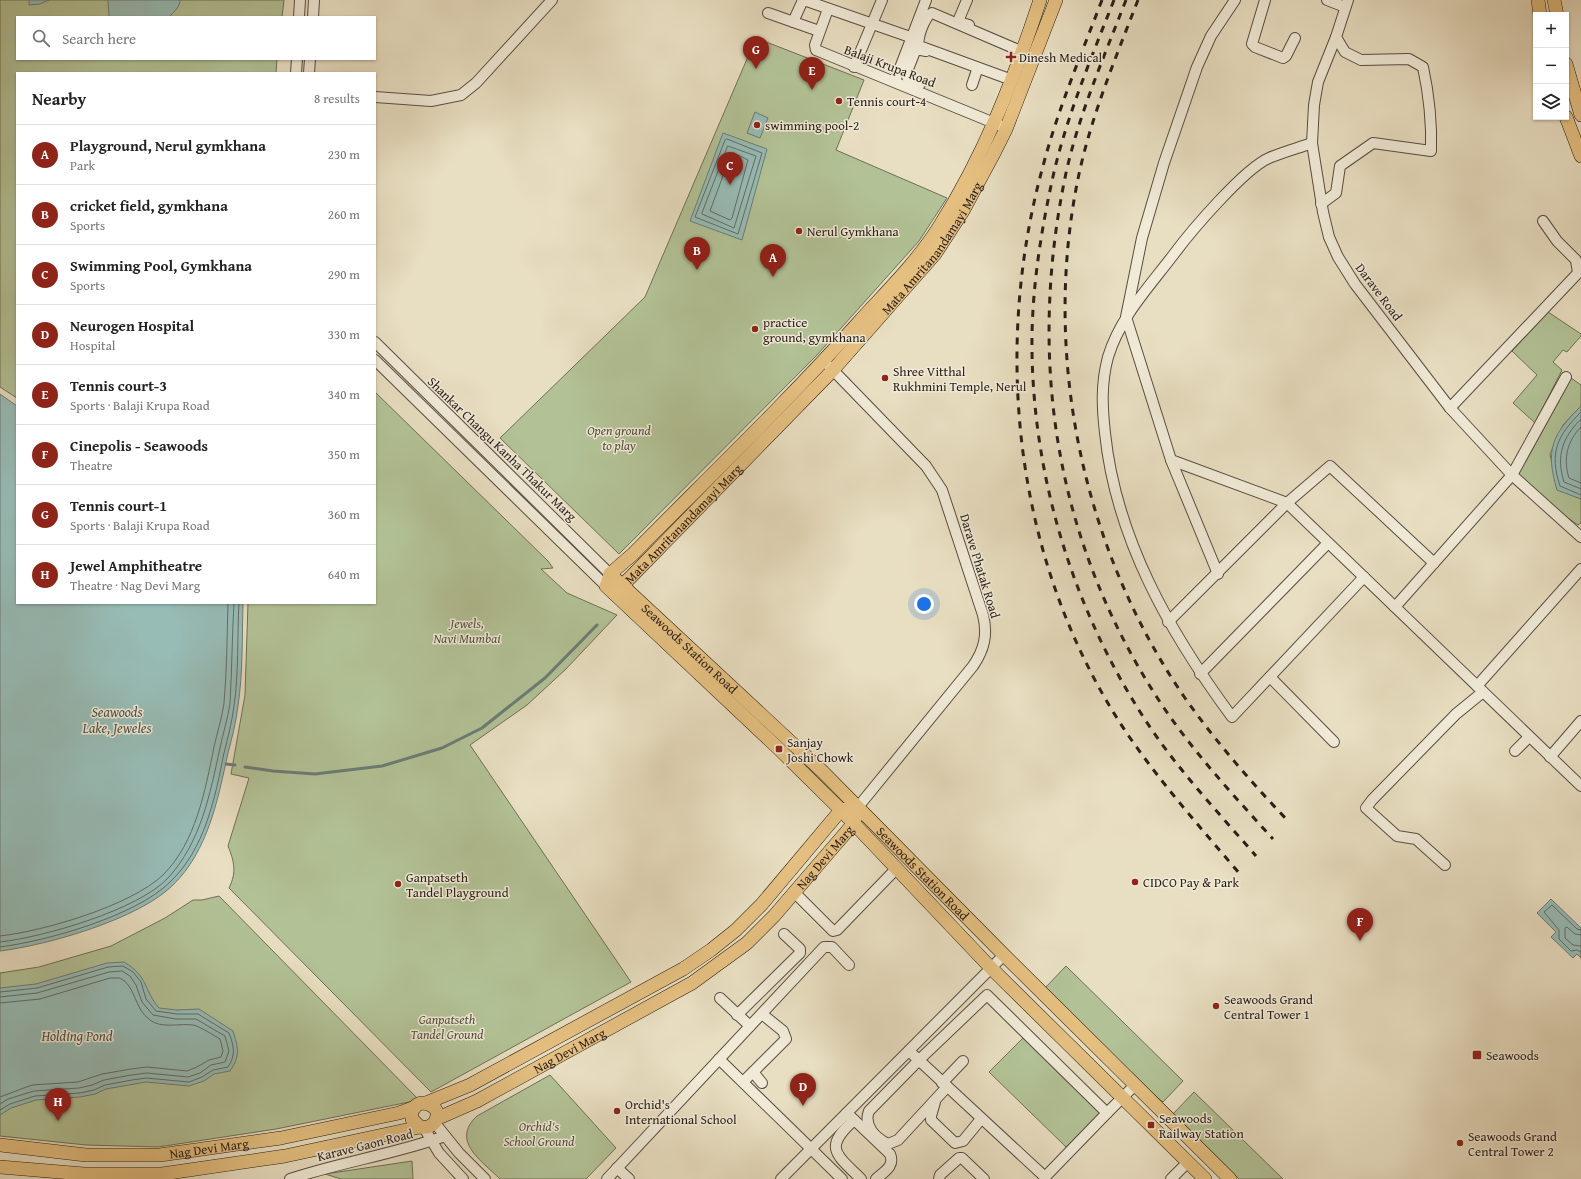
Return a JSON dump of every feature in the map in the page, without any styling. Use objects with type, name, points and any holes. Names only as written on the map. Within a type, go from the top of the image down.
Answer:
[{"type":"main road","name":"Mata Amritanandamayi Marg","points":[[999,122],[1011,82],[1024,49],[1040,0]]},
{"type":"main road","name":"Mata Amritanandamayi Marg","points":[[828,366],[633,554],[610,574],[606,586],[623,585],[828,366],[953,215],[982,150],[999,122],[1056,0]]},
{"type":"main road","points":[[1538,0],[1540,12]]},
{"type":"main road","points":[[1554,0],[1556,12]]},
{"type":"main road","points":[[1569,74],[1581,115]]},
{"type":"main road","points":[[1567,120],[1581,156]]},
{"type":"main road","name":"Seawoods Station Road","points":[[610,574],[858,807],[1004,955],[1230,1179]]},
{"type":"main road","name":"Seawoods Station Road","points":[[606,586],[779,749],[841,810],[991,968],[1124,1097],[1205,1179]]},
{"type":"main road","name":"Nag Devi Marg","points":[[0,1145],[86,1155],[160,1155],[281,1138],[399,1113],[421,1105],[470,1085],[683,969],[705,954],[736,930],[762,904],[841,810],[858,807],[854,823],[747,943],[692,983],[477,1101],[429,1124],[285,1156],[134,1177],[0,1167]]},
{"type":"main road","points":[[421,1105],[434,1107],[429,1124],[412,1118],[421,1105]]},
{"type":"street","points":[[299,16],[300,0]]},
{"type":"street","points":[[313,16],[314,0]]},
{"type":"street","points":[[376,96],[430,101],[461,95],[476,83],[552,0]]},
{"type":"street","points":[[793,22],[803,0],[913,38]]},
{"type":"street","points":[[854,67],[882,0]]},
{"type":"street","points":[[895,81],[913,38],[926,0]]},
{"type":"street","points":[[966,0],[960,17],[962,23],[1024,49]]},
{"type":"street","points":[[1218,574],[1171,460],[1126,317],[1142,238],[1164,163],[1197,67],[1211,36],[1235,0]]},
{"type":"street","points":[[1265,0],[1252,39],[1252,44],[1255,47],[1283,58],[1286,56],[1295,38]]},
{"type":"street","points":[[1327,0],[1346,3]]},
{"type":"street","name":"Darave Road","points":[[1346,3],[1336,37],[1318,82],[1314,105],[1312,143],[1329,237],[1338,257],[1355,284],[1450,408],[1512,475],[1581,537]]},
{"type":"street","name":"Balaji Krupa Road","points":[[828,9],[819,32],[815,46],[816,50],[854,67],[895,81],[999,122]]},
{"type":"street","points":[[768,13],[819,32]]},
{"type":"street","points":[[1011,82],[919,46],[918,42],[927,18],[929,14],[932,14],[1024,49]]},
{"type":"street","points":[[1322,204],[1336,192],[1340,166],[1373,143],[1431,151],[1431,127],[1428,94],[1423,67],[1409,59],[1361,60],[1345,52],[1336,37]]},
{"type":"street","points":[[999,122],[906,77],[918,48],[1011,82]]},
{"type":"street","points":[[296,72],[297,60]]},
{"type":"street","points":[[309,72],[310,60]]},
{"type":"street","points":[[972,85],[977,70]]},
{"type":"street","points":[[1312,143],[1268,158],[1239,182],[1184,241],[1126,317],[1116,337],[1104,378],[1102,401],[1107,454],[1116,498],[1132,546],[1168,622],[1200,674],[1232,717],[1364,577]]},
{"type":"street","points":[[1450,408],[1578,273],[1576,260],[1557,241],[1543,221]]},
{"type":"street","name":"Shankar Changu Kanha Thakur Marg","points":[[376,343],[610,574]]},
{"type":"street","name":"Shankar Changu Kanha Thakur Marg","points":[[376,361],[606,586]]},
{"type":"street","name":"Darave Phatak Road","points":[[828,366],[926,466],[942,490],[983,615],[986,632],[983,648],[973,666],[858,807]]},
{"type":"street","points":[[1395,607],[1512,475],[1566,377]]},
{"type":"street","points":[[1171,460],[1287,503],[1581,786]]},
{"type":"street","points":[[1168,622],[1218,574],[1287,503],[1330,466],[1434,564]]},
{"type":"street","points":[[1200,674],[1328,543]]},
{"type":"street","points":[[1445,865],[1416,839],[1397,836],[1366,808],[1372,800],[1480,689],[1581,569]]},
{"type":"street","points":[[1270,677],[1334,742]]},
{"type":"street","points":[[1550,757],[1581,721]]},
{"type":"street","points":[[1516,751],[1530,737]]},
{"type":"street","points":[[794,892],[834,931],[896,868]]},
{"type":"street","points":[[784,934],[800,949],[800,953],[810,962]]},
{"type":"street","points":[[607,1179],[824,947],[832,947],[849,965]]},
{"type":"street","points":[[738,1015],[800,953]]},
{"type":"street","points":[[781,1179],[811,1149],[851,1116],[909,1051],[1004,955]]},
{"type":"street","points":[[963,1061],[936,1099],[898,1140],[888,1144],[881,1140],[868,1125],[866,1120],[869,1111],[919,1060],[987,995],[1107,1113]]},
{"type":"street","points":[[720,998],[750,1026]]},
{"type":"street","points":[[743,1082],[786,1039],[783,1031],[762,1014]]},
{"type":"street","points":[[909,1051],[1045,1178],[1135,1086]]},
{"type":"street","points":[[719,1059],[842,1179]]},
{"type":"street","points":[[753,1072],[762,1083]]},
{"type":"street","points":[[936,1099],[931,1116],[932,1120],[955,1143],[963,1141],[981,1119]]},
{"type":"street","points":[[851,1116],[836,1140],[835,1146],[838,1156],[861,1179]]},
{"type":"street","points":[[851,1116],[890,1154],[892,1159],[890,1168],[876,1179]]},
{"type":"street","points":[[429,1124],[446,1136],[459,1153],[485,1179]]},
{"type":"street","points":[[429,1124],[431,1141],[448,1164],[463,1179]]},
{"type":"street","name":"Karave Gaon Road","points":[[290,1179],[323,1168],[446,1136]]},
{"type":"street","points":[[938,1179],[940,1175],[959,1158],[962,1158],[984,1179]]},
{"type":"street","points":[[1172,1179],[1188,1162]]},
{"type":"street","points":[[617,1168],[629,1179]]},
{"type":"green space","points":[[0,0],[284,0],[282,16],[16,16],[16,60],[277,60],[276,72],[16,72],[16,397],[0,387]]},
{"type":"green space","name":"Nerul Gymkhana","points":[[756,38],[864,80],[836,150],[947,198],[919,241],[817,355],[619,554],[500,438],[645,297]]},
{"type":"green space","points":[[1548,312],[1581,334],[1581,336],[1567,352],[1563,350],[1553,362],[1562,370],[1535,423],[1513,403],[1537,375],[1512,351]]},
{"type":"green space","points":[[1571,378],[1581,385],[1581,406],[1563,425],[1550,454],[1557,489],[1581,499],[1581,523],[1578,525],[1532,493],[1515,478]]},
{"type":"green space","points":[[376,393],[548,561],[553,568],[541,569],[567,593],[617,615],[566,669],[527,705],[470,745],[631,982],[431,1092],[229,888],[232,882],[234,867],[228,846],[249,778],[231,774],[245,695],[248,604],[376,604]]},
{"type":"green space","points":[[219,896],[419,1100],[276,1129],[158,1147],[86,1145],[0,1136],[0,973],[39,967],[111,946],[165,918],[193,900],[202,900]]},
{"type":"green space","points":[[1066,966],[1183,1081],[1163,1102],[1150,1092],[1045,988]]},
{"type":"green space","points":[[1024,1037],[1101,1112],[1066,1147],[989,1072]]},
{"type":"green space","name":"Orchid's School Ground","points":[[550,1075],[616,1148],[586,1179],[500,1179],[478,1158],[472,1150],[468,1142],[467,1134],[469,1125],[477,1116]]},
{"type":"green space","points":[[1194,1092],[1283,1179],[1239,1179],[1173,1114]]},
{"type":"green space","points":[[412,1161],[413,1179],[341,1179],[325,1174]]},
{"type":"water","points":[[29,0],[49,0],[40,4],[29,5]]},
{"type":"water","points":[[108,0],[180,0],[178,7],[170,16],[109,16]]},
{"type":"water","name":"swimming pool-2","points":[[755,112],[768,118],[760,138],[747,133]]},
{"type":"water","points":[[723,133],[767,149],[742,240],[690,221]]},
{"type":"water","name":"Seawoods Lake, Jeweles","points":[[0,394],[16,405],[16,604],[243,604],[241,680],[234,730],[210,824],[195,856],[185,871],[173,885],[158,897],[138,909],[116,919],[42,943],[0,951]]},
{"type":"water","points":[[1581,406],[1581,499],[1557,490],[1553,476],[1552,453],[1557,435],[1571,416]]},
{"type":"water","points":[[1551,899],[1581,928],[1581,958],[1577,954],[1573,958],[1551,937],[1556,932],[1537,913]]},
{"type":"water","name":"Holding Pond","points":[[124,962],[142,978],[150,995],[159,1008],[177,1010],[199,1009],[233,1031],[238,1051],[236,1060],[230,1071],[214,1074],[204,1081],[189,1086],[146,1082],[106,1089],[95,1094],[80,1097],[36,1100],[11,1108],[0,1115],[0,988],[36,984],[107,963]]},
{"type":"waterway","points":[[245,767],[315,774],[382,766],[442,748],[482,728],[545,678],[597,625]]},
{"type":"waterway","points":[[226,764],[235,765]]},
{"type":"railway","points":[[1102,0],[1070,82],[1049,145],[1027,238],[1019,311],[1017,385],[1024,458],[1038,530],[1059,601],[1089,668],[1126,732],[1139,751],[1239,873]]},
{"type":"railway","points":[[1114,0],[1066,128],[1054,172],[1041,239],[1035,284],[1032,329],[1035,400],[1040,448],[1062,543],[1078,589],[1097,633],[1119,677],[1156,736],[1198,789],[1256,856]]},
{"type":"railway","points":[[1126,0],[1085,107],[1071,151],[1054,244],[1049,314],[1051,383],[1060,451],[1075,518],[1098,583],[1127,647],[1176,725],[1216,775],[1273,839]]},
{"type":"railway","points":[[1138,0],[1105,86],[1084,152],[1068,242],[1065,310],[1069,379],[1079,447],[1096,514],[1120,578],[1149,640],[1185,698],[1209,730],[1248,777],[1289,822]]},
{"type":"place","name":"Dinesh Medical","points":[[1011,57]]},
{"type":"place","name":"Tennis court-1","points":[[756,69]]},
{"type":"place","name":"Tennis court-3","points":[[812,90]]},
{"type":"place","name":"Tennis court-4","points":[[839,101]]},
{"type":"place","name":"swimming pool-2","points":[[757,125]]},
{"type":"place","name":"Swimming Pool, Gymkhana","points":[[730,185]]},
{"type":"place","name":"Nerul Gymkhana","points":[[799,231]]},
{"type":"place","name":"cricket field, gymkhana","points":[[697,270]]},
{"type":"place","name":"Playground, Nerul gymkhana","points":[[773,277]]},
{"type":"place","name":"practice ground, gymkhana","points":[[755,329]]},
{"type":"place","name":"Shree Vitthal Rukhmini Temple, Nerul","points":[[885,378]]},
{"type":"place","name":"Sanjay Joshi Chowk","points":[[779,749]]},
{"type":"place","name":"CIDCO Pay & Park","points":[[1135,882]]},
{"type":"place","name":"Ganpatseth Tandel Playground","points":[[398,884]]},
{"type":"place","name":"Cinepolis - Seawoods","points":[[1360,941]]},
{"type":"place","name":"Seawoods Grand Central Tower 1","points":[[1216,1006]]},
{"type":"place","name":"Seawoods","points":[[1477,1055]]},
{"type":"place","name":"Neurogen Hospital","points":[[803,1106]]},
{"type":"place","name":"Orchid's International School","points":[[617,1111]]},
{"type":"place","name":"Jewel Amphitheatre","points":[[58,1121]]},
{"type":"place","name":"Seawoods Railway Station","points":[[1151,1125]]},
{"type":"place","name":"Seawoods Grand Central Tower 2","points":[[1460,1143]]},
{"type":"park label","name":"Open ground to play","points":[[619,438]]},
{"type":"park label","name":"Jewels, Navi Mumbai","points":[[467,630]]},
{"type":"park label","name":"Ganpatseth Tandel Ground","points":[[447,1026]]}]
